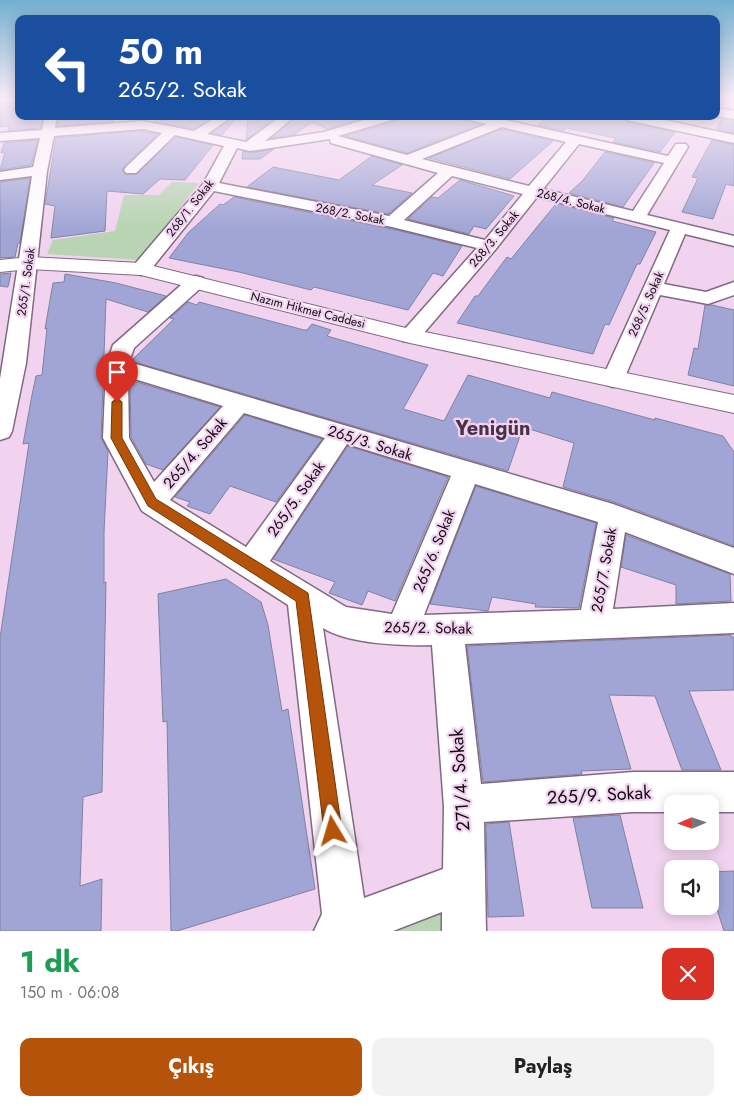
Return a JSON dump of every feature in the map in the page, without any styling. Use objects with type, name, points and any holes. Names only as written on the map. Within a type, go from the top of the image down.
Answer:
[{"type":"main road","name":"Nazım Hikmet Caddesi","points":[[0,266],[29,262],[141,269],[410,336],[734,404]]},
{"type":"main road","name":"Nazım Hikmet Caddesi","points":[[613,379],[734,419]]},
{"type":"street","name":"265/1. Sokak","points":[[0,431],[14,363],[40,171],[46,143]]},
{"type":"street","points":[[131,170],[159,143]]},
{"type":"street","points":[[250,147],[254,143]]},
{"type":"street","points":[[232,144],[250,147],[275,143]]},
{"type":"street","name":"268/4. Sokak","points":[[348,143],[448,171],[678,229],[734,241]]},
{"type":"street","points":[[408,160],[450,143]]},
{"type":"street","name":"268/3. Sokak","points":[[410,336],[489,246],[572,143]]},
{"type":"street","points":[[591,143],[672,161]]},
{"type":"street","points":[[637,218],[683,143]]},
{"type":"street","name":"268/1. Sokak","points":[[141,269],[210,186],[232,144]]},
{"type":"street","points":[[0,176],[40,171]]},
{"type":"street","points":[[392,222],[448,171]]},
{"type":"street","name":"268/2. Sokak","points":[[210,186],[392,222],[489,246]]},
{"type":"street","name":"268/5. Sokak","points":[[613,379],[678,229]]},
{"type":"street","points":[[117,366],[124,345],[196,282]]},
{"type":"street","points":[[653,288],[708,298],[734,288]]},
{"type":"street","name":"265/3. Sokak","points":[[117,366],[238,404],[613,515],[734,561]]},
{"type":"street","name":"265/2. Sokak","points":[[117,366],[116,438],[152,503],[340,621],[401,630],[447,630],[734,618]]},
{"type":"street","name":"265/4. Sokak","points":[[152,503],[238,404]]},
{"type":"street","name":"265/5. Sokak","points":[[251,564],[341,434]]},
{"type":"street","name":"265/6. Sokak","points":[[401,630],[466,472]]},
{"type":"street","name":"265/7. Sokak","points":[[594,625],[613,515]]},
{"type":"street","points":[[303,598],[341,930],[464,882]]},
{"type":"street","name":"271/4. Sokak","points":[[447,630],[464,807],[464,931]]},
{"type":"street","name":"265/9. Sokak","points":[[464,807],[492,801],[624,793],[734,792]]},
{"type":"green space","points":[[172,182],[199,183],[140,260],[47,254],[53,240],[115,231],[124,195],[159,195]]},
{"type":"green space","points":[[447,907],[447,931],[396,931]]},
{"type":"building","points":[[4,143],[37,143],[31,165],[0,170],[5,152],[1,153]]},
{"type":"building","points":[[55,143],[148,143],[124,166],[122,171],[126,175],[137,174],[169,143],[213,145],[185,180],[160,179],[143,194],[107,191],[105,231],[51,238],[55,206],[45,204]]},
{"type":"building","points":[[372,143],[431,143],[407,153]]},
{"type":"building","points":[[466,143],[550,143],[510,179],[429,158]]},
{"type":"building","points":[[620,143],[666,143],[660,152]]},
{"type":"building","points":[[710,143],[734,145],[734,186],[726,184],[713,219],[682,212],[698,178],[692,177]]},
{"type":"building","points":[[274,149],[260,159],[242,159],[243,151],[250,153]]},
{"type":"building","points":[[605,152],[654,163],[623,207],[569,193],[583,180]]},
{"type":"building","points":[[372,156],[402,165],[372,185],[412,193],[388,214],[247,187],[273,167],[339,180]]},
{"type":"building","points":[[30,178],[20,243],[18,243],[15,257],[0,258],[0,182]]},
{"type":"building","points":[[460,180],[514,196],[486,229],[474,226],[469,234],[408,219],[432,197],[438,198]]},
{"type":"building","points":[[234,197],[392,229],[462,246],[443,276],[433,273],[408,310],[314,287],[311,290],[239,272],[169,258],[188,233],[220,204],[223,205]]},
{"type":"building","points":[[559,204],[614,218],[612,221],[656,232],[640,264],[637,264],[609,325],[605,324],[593,354],[457,323],[475,296],[478,296],[507,257],[511,259],[555,205]]},
{"type":"building","points":[[11,273],[8,287],[0,286],[0,274]]},
{"type":"building","points":[[65,274],[116,283],[166,296],[148,312],[106,299],[101,438],[108,451],[104,532],[104,583],[106,582],[102,792],[83,797],[80,886],[102,879],[101,931],[0,931],[0,638],[29,443],[23,444],[36,376],[42,375],[47,328],[45,329],[53,283],[64,282]]},
{"type":"building","points":[[188,302],[197,305],[199,302],[304,330],[307,330],[312,324],[331,330],[327,336],[428,365],[403,409],[444,421],[468,375],[550,398],[552,392],[723,436],[734,452],[734,546],[614,502],[563,487],[574,443],[523,427],[508,471],[131,361],[174,319],[170,318]]},
{"type":"building","points":[[705,305],[734,310],[734,386],[688,375],[694,348],[698,349]]},
{"type":"building","points":[[130,380],[220,407],[163,470],[146,464],[131,437]]},
{"type":"building","points":[[245,415],[322,439],[276,502],[230,486],[210,514],[187,506],[190,502],[175,497]]},
{"type":"building","points":[[348,446],[448,477],[395,601],[368,591],[362,605],[329,593],[335,582],[273,559]]},
{"type":"building","points":[[476,486],[596,523],[579,608],[535,607],[536,604],[492,597],[488,611],[430,604]]},
{"type":"building","points":[[626,535],[730,574],[731,601],[676,604],[676,585],[621,567]]},
{"type":"building","points":[[226,579],[261,602],[268,625],[282,711],[288,709],[315,889],[177,931],[171,931],[167,721],[163,722],[158,594]]},
{"type":"building","points":[[731,635],[731,637],[734,637],[734,690],[689,691],[721,770],[682,770],[655,696],[609,695],[631,769],[581,771],[582,774],[483,782],[467,646]]},
{"type":"building","points":[[620,815],[643,908],[592,908],[573,818]]},
{"type":"building","points":[[509,822],[524,916],[488,917],[486,824]]},
{"type":"building","points":[[734,871],[734,931],[724,931],[719,915],[719,872]]},
{"type":"district","name":"Yenigün","points":[[493,428]]},
{"type":"route","points":[[117,402],[116,438],[152,503],[303,598],[333,831]]}]
